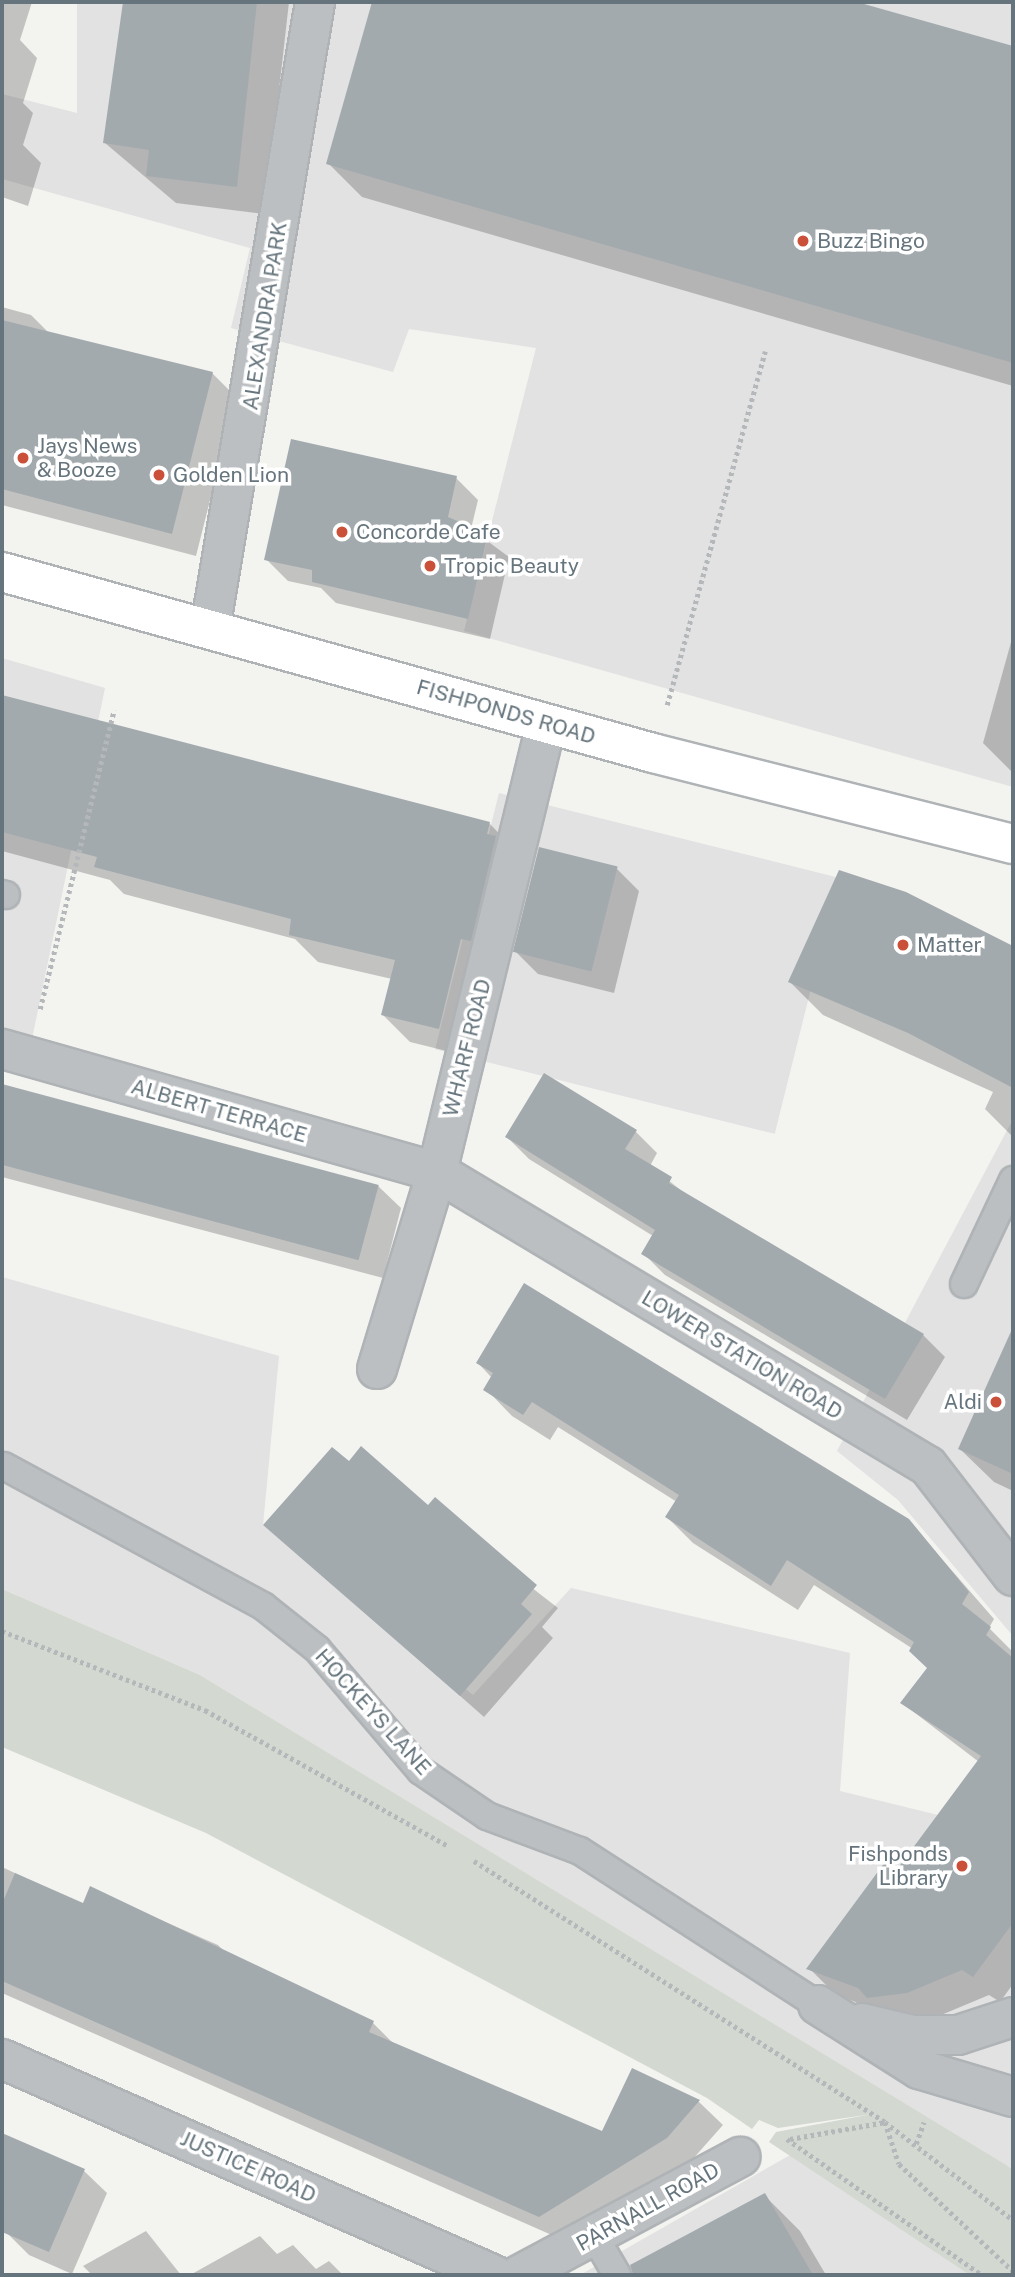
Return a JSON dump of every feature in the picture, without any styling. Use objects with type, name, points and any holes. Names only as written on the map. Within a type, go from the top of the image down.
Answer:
[{"type":"main road","name":"FISHPONDS ROAD","points":[[2,572],[653,753],[1013,844]]},
{"type":"street","name":"ALEXANDRA PARK","points":[[210,629],[315,2]]},
{"type":"street","name":"WHARF ROAD","points":[[377,1369],[437,1172],[546,724]]},
{"type":"street","name":"ALBERT TERRACE","points":[[15,1053],[437,1172]]},
{"type":"street","name":"LOWER STATION ROAD","points":[[437,1172],[928,1466],[1013,1576]]},
{"type":"street","name":"HOCKEYS LANE","points":[[818,2005],[865,2025],[924,2035],[975,2033],[1013,2017]]},
{"type":"street","points":[[818,2005],[919,2069],[1013,2097]]},
{"type":"street","name":"JUSTICE ROAD","points":[[2,2059],[494,2275]]},
{"type":"street","name":"PARNALL ROAD","points":[[519,2275],[595,2237],[740,2157]]},
{"type":"lane","points":[[964,1284],[1013,1180]]},
{"type":"lane","name":"HOCKEYS LANE","points":[[4,1466],[263,1606],[317,1649],[421,1771],[487,1816],[580,1850],[818,2005]]},
{"type":"lane","points":[[595,2237],[617,2275]]},
{"type":"path","points":[[653,753],[765,351]]},
{"type":"path","points":[[15,1053],[114,710]]},
{"type":"path","points":[[2,1631],[205,1710],[455,1850]]},
{"type":"path","points":[[467,1857],[885,2122],[1013,2220]]},
{"type":"path","points":[[789,2140],[885,2122]]},
{"type":"path","points":[[885,2122],[899,2164],[1013,2270]]},
{"type":"path","points":[[740,2157],[752,2129],[789,2140],[982,2275]]},
{"type":"shaded area","points":[[77,2],[1013,2],[1013,787],[464,631],[536,348],[409,329],[393,372],[231,328],[250,248],[2,179],[2,94],[77,113]]},
{"type":"shaded area","points":[[2,658],[105,688],[24,1077],[2,1070]]},
{"type":"shaded area","points":[[499,793],[839,878],[775,1134],[435,1049]]},
{"type":"shaded area","points":[[1013,1119],[1013,1636],[898,1500],[837,1451]]},
{"type":"shaded area","points":[[2,1277],[279,1356],[263,1525],[473,1695],[571,1588],[850,1653],[840,1791],[938,1815],[1013,1715],[1013,2170],[200,1675],[2,1589]]},
{"type":"shaded area","points":[[2,1589],[200,1675],[1006,2165],[1013,2170],[1013,2275],[970,2275],[769,2142],[776,2132],[872,2114],[778,2128],[759,2120],[752,2129],[707,2098],[206,1833],[2,1747]]},
{"type":"shaded area","points":[[792,2154],[971,2275],[580,2275]]},
{"type":"building","points":[[123,2],[257,2],[237,187],[146,176],[149,150],[103,143]]},
{"type":"building","name":"Buzz Bingo","points":[[372,2],[857,2],[1013,46],[1013,363],[326,164]]},
{"type":"building","points":[[2,320],[213,372],[172,534],[2,489]]},
{"type":"building","points":[[291,439],[457,476],[448,517],[488,534],[468,619],[312,582],[312,570],[264,560]]},
{"type":"building","points":[[2,695],[490,822],[487,834],[496,836],[471,941],[461,939],[439,1029],[381,1015],[395,960],[289,935],[291,919],[94,867],[97,857],[2,832]]},
{"type":"building","points":[[539,847],[618,867],[591,971],[513,952]]},
{"type":"building","points":[[839,870],[906,892],[1013,946],[1013,1088],[908,1033],[788,982]]},
{"type":"building","points":[[544,1073],[637,1130],[625,1149],[672,1177],[669,1183],[924,1334],[885,1399],[641,1254],[655,1230],[505,1137]]},
{"type":"building","points":[[2,1084],[379,1185],[359,1260],[2,1165]]},
{"type":"building","points":[[524,1283],[909,1519],[969,1592],[962,1604],[991,1627],[986,1635],[1013,1658],[1013,1923],[973,1977],[962,1970],[907,1993],[867,1998],[858,1988],[806,1969],[888,1858],[898,1868],[981,1756],[900,1703],[927,1668],[909,1651],[914,1642],[787,1560],[771,1586],[665,1517],[679,1495],[532,1402],[523,1415],[483,1390],[493,1373],[476,1363]]},
{"type":"building","name":"Aldi","points":[[1013,1327],[1013,1474],[958,1449]]},
{"type":"building","points":[[361,1446],[428,1505],[435,1497],[537,1585],[521,1604],[532,1614],[460,1696],[263,1525],[332,1447],[349,1461]]},
{"type":"building","points":[[15,1873],[83,1903],[90,1886],[374,2021],[369,2032],[602,2131],[632,2068],[700,2100],[667,2138],[539,2217],[2,1981],[2,1904]]},
{"type":"building","points":[[2,2133],[85,2169],[49,2252],[2,2232]]},
{"type":"building","points":[[765,2193],[813,2275],[633,2275],[630,2265]]},
{"type":"place","name":"Buzz Bingo","points":[[803,241]]},
{"type":"place","name":"Jays News & Booze","points":[[23,458]]},
{"type":"place","name":"Golden Lion","points":[[159,475]]},
{"type":"place","name":"Concorde Cafe","points":[[342,532]]},
{"type":"place","name":"Tropic Beauty","points":[[430,566]]},
{"type":"place","name":"Matter","points":[[903,945]]},
{"type":"place","name":"Aldi","points":[[996,1402]]},
{"type":"place","name":"Fishponds Library","points":[[962,1866]]}]
